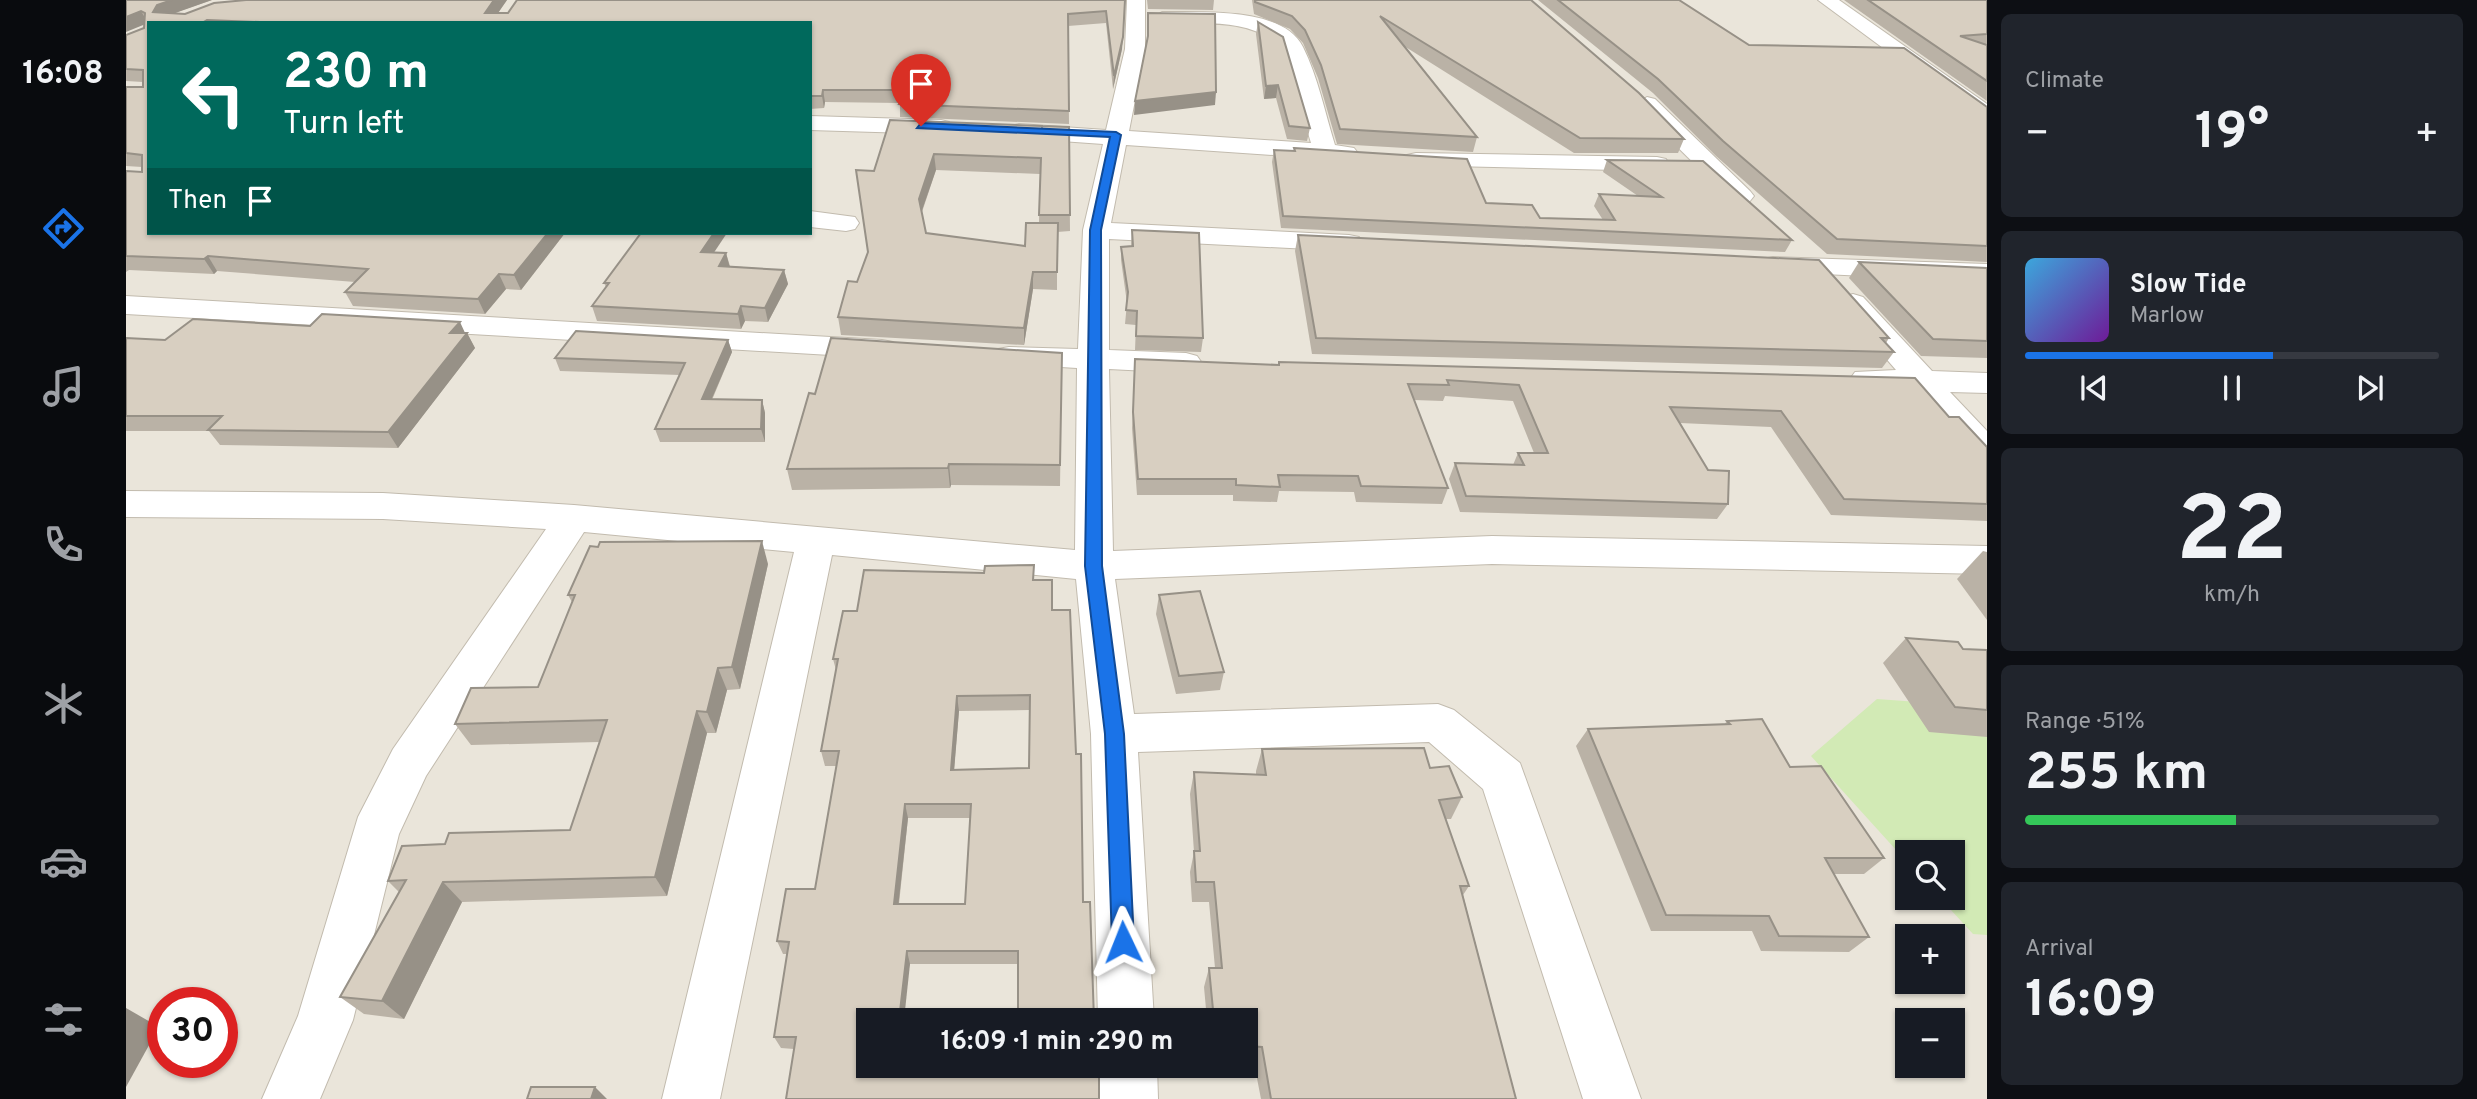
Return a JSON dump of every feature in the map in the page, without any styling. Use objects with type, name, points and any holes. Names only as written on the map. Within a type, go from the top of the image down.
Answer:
[{"type":"street","points":[[1827,0],[1987,114]]},
{"type":"street","points":[[1125,1008],[1114,734],[1094,566],[1093,361],[1096,230],[1135,49],[1135,9],[1256,22],[1282,33],[1293,47],[1325,151]]},
{"type":"street","points":[[1629,89],[1763,215]]},
{"type":"street","points":[[812,123],[962,128]]},
{"type":"street","points":[[990,129],[1116,135],[1364,155]]},
{"type":"street","points":[[1390,157],[1430,161],[1705,163]]},
{"type":"street","points":[[812,219],[846,223]]},
{"type":"street","points":[[1096,230],[1375,244]]},
{"type":"street","points":[[1792,241],[1821,267],[1987,453]]},
{"type":"street","points":[[1751,264],[1987,273]]},
{"type":"street","points":[[126,305],[914,351]]},
{"type":"street","points":[[983,355],[1217,364]]},
{"type":"street","points":[[1837,378],[1987,383]]},
{"type":"street","points":[[126,504],[383,506],[574,518],[1094,566],[1492,550],[1987,560]]},
{"type":"street","points":[[291,1099],[325,1020],[375,834],[391,796],[408,763],[574,518]]},
{"type":"street","points":[[691,1099],[816,542]]},
{"type":"street","points":[[1114,734],[1438,723],[1503,777],[1612,1099]]},
{"type":"street","points":[[1128,1078],[1129,1099]]},
{"type":"shaded area","points":[[126,0],[1987,0],[1987,1099],[126,1099]]},
{"type":"green space","points":[[1877,699],[1987,707],[1987,935],[1973,934],[1951,910],[1965,910],[1965,840],[1895,840],[1895,849],[1811,756]]},
{"type":"building","points":[[126,0],[172,0],[157,5],[153,12],[185,14],[214,3],[246,0],[494,0],[485,13],[508,13],[517,0],[1125,0],[1123,37],[1114,76],[1106,11],[1068,14],[1069,111],[899,104],[907,90],[823,90],[822,96],[812,96],[812,21],[147,21],[147,235],[546,235],[514,275],[499,274],[478,299],[345,292],[368,269],[208,256],[204,259],[126,256],[126,171],[142,172],[142,155],[126,153],[126,87],[143,87],[143,70],[126,69],[126,35],[144,28],[145,13],[141,11],[126,17]]},
{"type":"building","points":[[1255,0],[1531,0],[1639,93],[1684,139],[1580,138],[1380,16],[1477,137],[1340,129],[1321,65],[1305,30],[1292,16]]},
{"type":"building","points":[[1558,0],[1679,0],[1749,45],[1904,48],[1987,107],[1987,246],[1837,239],[1723,141],[1658,79]]},
{"type":"building","points":[[1868,0],[1987,0],[1987,34],[1960,36],[1987,45],[1987,81]]},
{"type":"building","points":[[1148,13],[1215,14],[1216,92],[1135,101],[1148,36]]},
{"type":"building","points":[[1258,22],[1283,37],[1310,128],[1289,126],[1278,85],[1266,86]]},
{"type":"building","points":[[890,120],[1069,127],[1070,215],[1039,215],[1041,158],[934,154],[919,199],[926,233],[1025,246],[1026,223],[1058,223],[1057,272],[1033,272],[1024,328],[838,317],[848,281],[857,282],[868,252],[856,170],[874,171]]},
{"type":"building","points":[[1294,148],[1467,159],[1486,203],[1532,205],[1540,218],[1615,220],[1599,194],[1662,197],[1607,160],[1703,161],[1792,240],[1283,216],[1274,150],[1295,151]]},
{"type":"building","points":[[1132,230],[1199,233],[1203,338],[1136,336],[1137,311],[1126,310],[1128,292],[1121,247],[1133,246]]},
{"type":"building","points":[[640,235],[713,235],[701,252],[726,253],[719,266],[784,270],[765,308],[741,306],[738,314],[592,306],[609,283],[604,283]]},
{"type":"building","points":[[1298,235],[1819,260],[1889,338],[1881,338],[1894,352],[1316,338]]},
{"type":"building","points":[[1859,262],[1987,268],[1987,341],[1933,339]]},
{"type":"building","points":[[322,314],[460,322],[450,333],[467,333],[388,432],[208,430],[222,416],[126,416],[126,338],[165,340],[193,319],[310,326]]},
{"type":"building","points":[[576,331],[728,340],[702,399],[762,400],[761,429],[655,429],[685,363],[555,358]]},
{"type":"building","points":[[831,338],[1062,353],[1060,465],[949,464],[948,468],[787,469],[809,393],[815,394]]},
{"type":"building","points":[[1135,359],[1279,365],[1279,362],[1915,378],[1949,417],[1959,417],[1987,447],[1987,504],[1844,499],[1781,411],[1670,407],[1708,470],[1729,471],[1728,504],[1466,496],[1455,463],[1524,465],[1518,453],[1548,453],[1519,385],[1447,380],[1449,385],[1408,384],[1448,488],[1361,486],[1358,476],[1278,475],[1280,487],[1236,485],[1236,479],[1138,479],[1133,412]]},
{"type":"building","points":[[762,541],[732,667],[718,668],[707,712],[697,711],[655,877],[443,882],[382,1001],[340,997],[406,880],[388,881],[402,846],[445,844],[449,833],[570,830],[607,720],[455,724],[471,688],[538,687],[575,595],[568,595],[590,546],[598,547],[600,542]]},
{"type":"building","points":[[1034,565],[1033,580],[1052,580],[1052,610],[1070,610],[1076,754],[1081,754],[1083,902],[1090,902],[1094,1008],[1018,1008],[1018,951],[907,951],[900,1008],[856,1008],[856,1078],[1099,1078],[1099,1099],[786,1099],[796,1037],[774,1037],[789,942],[777,941],[786,889],[815,889],[839,751],[821,751],[838,659],[833,659],[843,611],[857,611],[864,570],[984,573],[985,566]],"holes":[[[1030,695],[1029,768],[951,770],[957,696]],[[905,804],[971,804],[965,904],[894,904]]]},
{"type":"building","points":[[1200,591],[1224,672],[1179,676],[1159,595]]},
{"type":"building","points":[[1906,638],[1958,642],[1963,649],[1987,650],[1987,710],[1955,707]]},
{"type":"building","points":[[1762,719],[1790,767],[1821,766],[1884,858],[1825,858],[1869,937],[1779,936],[1769,916],[1666,915],[1588,729],[1730,724],[1727,721]]},
{"type":"building","points":[[1424,748],[1430,768],[1449,766],[1462,797],[1439,800],[1469,886],[1460,886],[1516,1099],[1271,1099],[1262,1047],[1258,1047],[1258,1008],[1213,1008],[1209,968],[1222,968],[1214,882],[1196,882],[1194,851],[1200,851],[1194,772],[1266,775],[1262,749]]},
{"type":"building","points":[[531,1087],[595,1087],[591,1099],[527,1099]]},
{"type":"route","points":[[921,126],[1116,135],[1096,230],[1093,361],[1094,566],[1114,734],[1123,942]]}]
